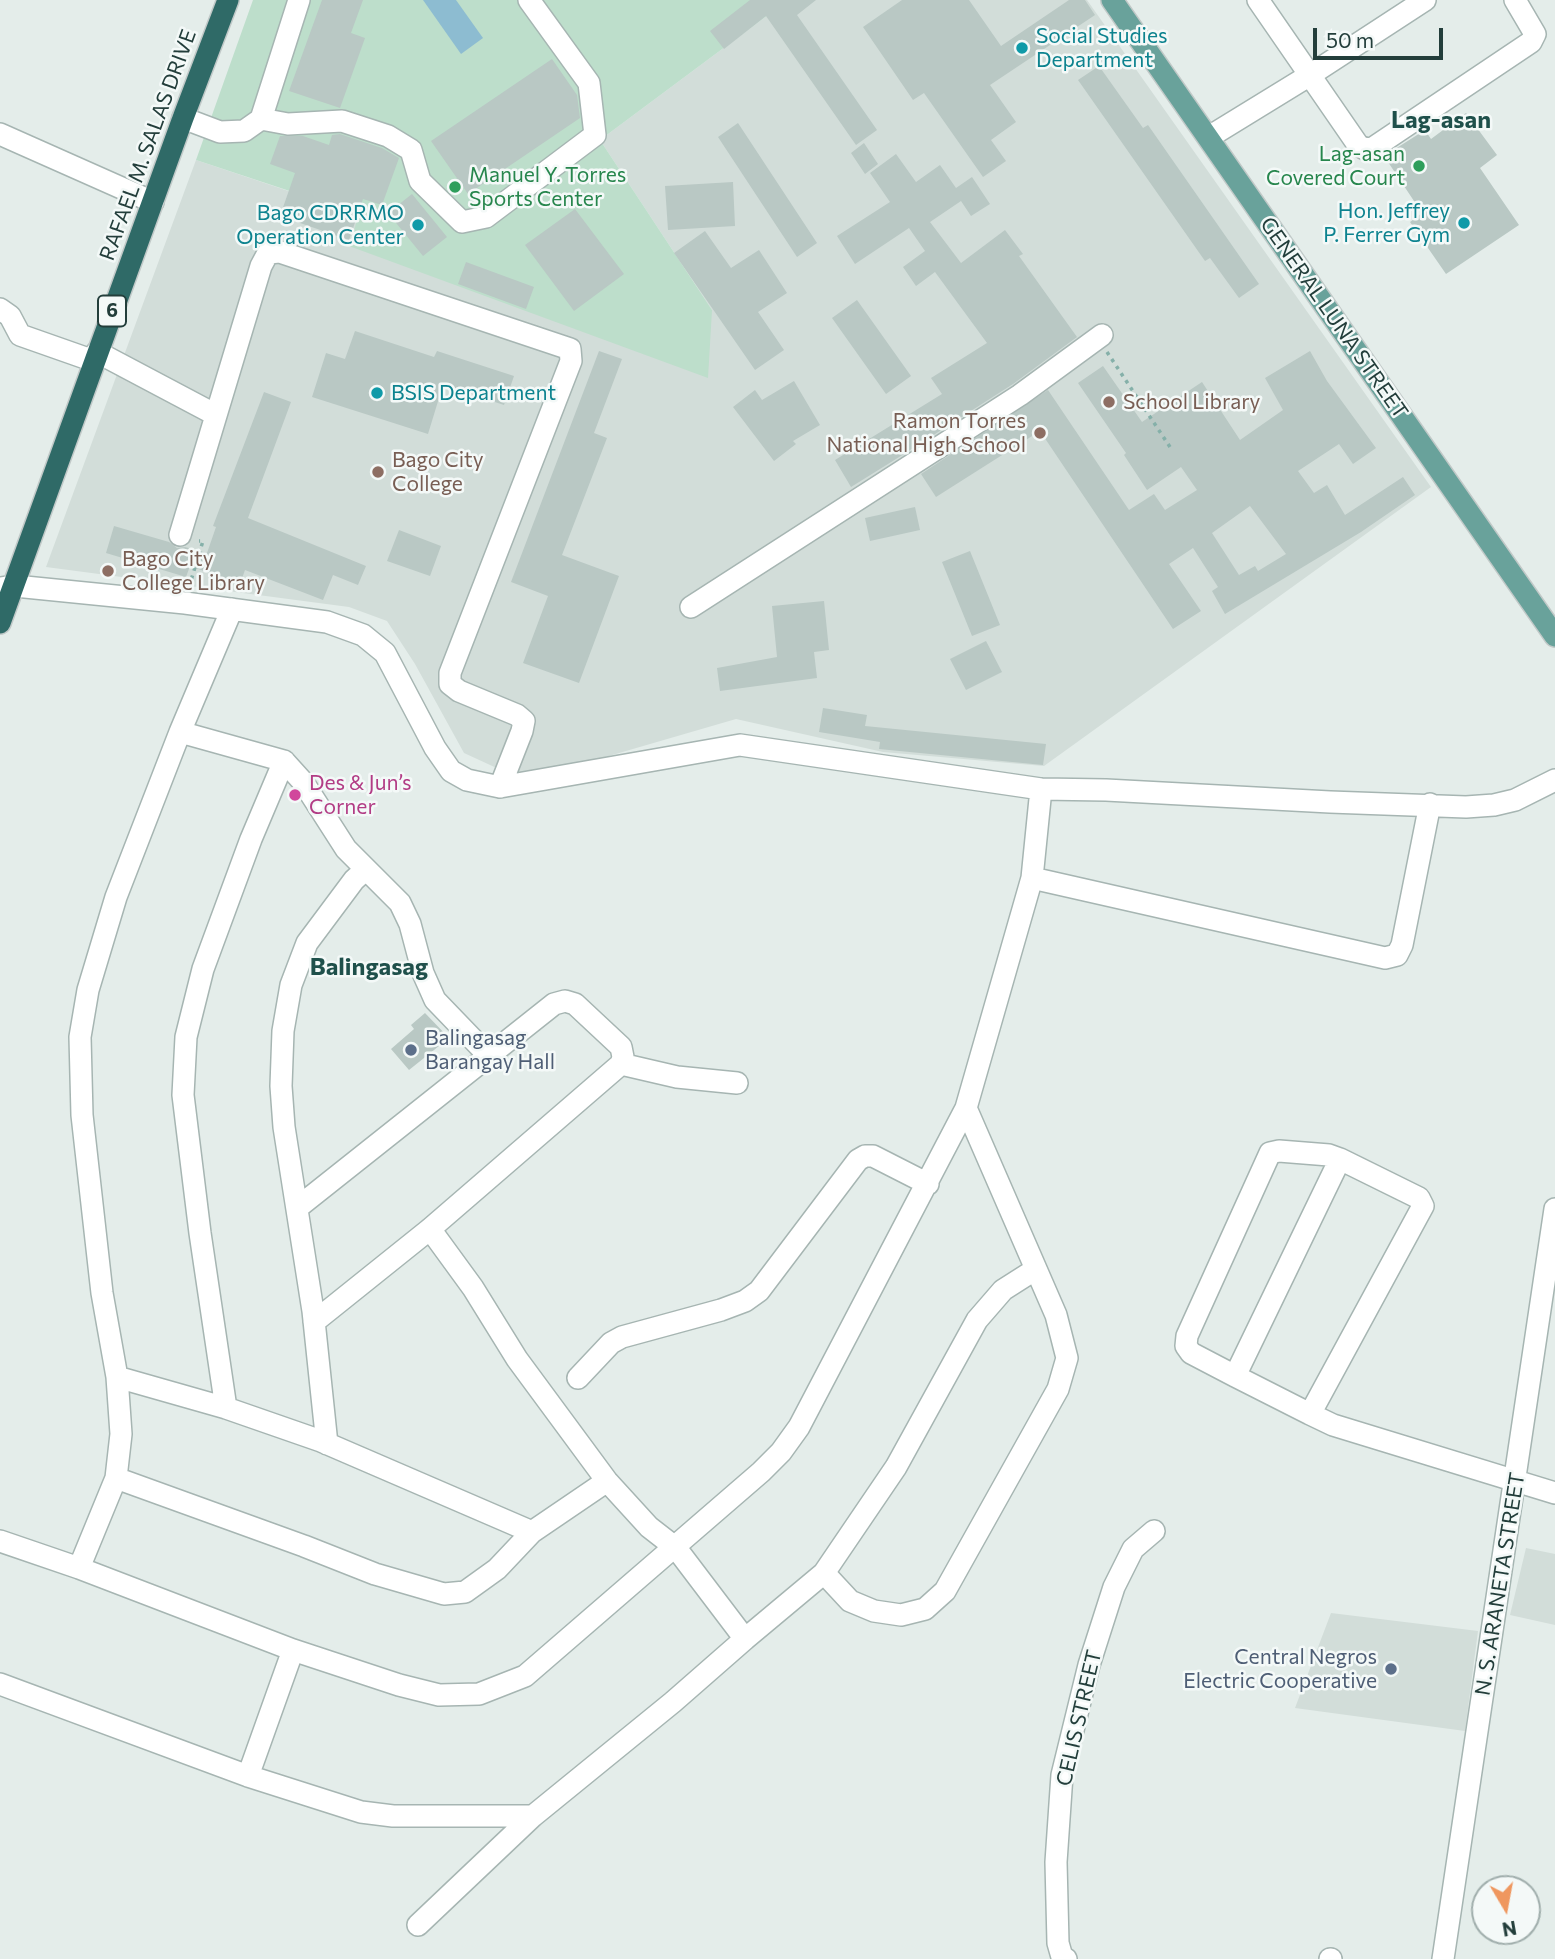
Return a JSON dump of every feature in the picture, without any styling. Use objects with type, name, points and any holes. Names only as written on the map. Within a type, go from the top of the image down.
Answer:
[{"type":"highway","name":"RAFAEL M. SALAS DRIVE","points":[[0,623],[7,587],[96,357],[228,0]]},
{"type":"main road","name":"GENERAL LUNA STREET","points":[[1112,0],[1555,636]]},
{"type":"street","points":[[183,118],[220,132],[244,131],[261,119],[299,0]]},
{"type":"street","points":[[261,119],[288,124],[342,121],[388,136],[411,150],[420,181],[462,222],[486,217],[595,135],[589,83],[529,0]]},
{"type":"street","points":[[1258,0],[1358,145],[1365,149],[1373,148],[1531,42],[1535,34],[1515,0]]},
{"type":"street","points":[[1209,137],[1425,0]]},
{"type":"street","points":[[0,134],[153,202]]},
{"type":"street","points":[[180,535],[261,266],[268,253],[280,252],[570,349],[571,361],[450,673],[450,684],[459,691],[517,715],[524,721],[500,787]]},
{"type":"street","points":[[0,309],[10,316],[20,335],[96,357],[216,415]]},
{"type":"street","points":[[691,607],[1020,395],[1100,337]]},
{"type":"street","points":[[7,587],[232,609],[327,622],[363,635],[385,653],[435,748],[451,771],[467,780],[500,787],[740,745],[1041,789],[1331,802],[1466,807],[1494,805],[1515,800],[1555,780]]},
{"type":"street","points":[[79,1568],[116,1478],[121,1434],[117,1377],[103,1293],[82,1115],[80,1037],[88,990],[116,897],[180,732],[232,609]]},
{"type":"street","points":[[180,732],[284,761],[303,782],[346,849],[400,904],[410,924],[423,973],[435,1000],[489,1056]]},
{"type":"street","points":[[226,1408],[183,1095],[186,1037],[203,969],[251,839],[284,761]]},
{"type":"street","points":[[0,1541],[79,1568],[349,1671],[439,1695],[479,1695],[525,1676],[676,1548],[775,1459],[799,1427],[966,1108],[1032,878],[1041,789]]},
{"type":"street","points":[[1032,878],[1385,958],[1397,956],[1402,946],[1430,804]]},
{"type":"street","points":[[327,1444],[314,1322],[284,1127],[281,1086],[283,1031],[291,985],[307,943],[365,870]]},
{"type":"street","points":[[297,1208],[554,1004],[565,1001],[575,1003],[621,1047],[621,1064],[430,1229],[314,1322]]},
{"type":"street","points":[[621,1064],[677,1077],[737,1083]]},
{"type":"street","points":[[824,1573],[850,1601],[874,1611],[901,1615],[925,1609],[945,1591],[1058,1390],[1066,1358],[1056,1315],[966,1108]]},
{"type":"street","points":[[1310,1415],[1423,1206],[1419,1198],[1340,1159],[1329,1155],[1279,1151],[1270,1153],[1266,1160],[1187,1336],[1186,1346],[1191,1353],[1310,1415],[1348,1431],[1555,1493]]},
{"type":"street","points":[[578,1378],[611,1343],[622,1337],[721,1310],[745,1301],[759,1291],[858,1160],[865,1156],[873,1156],[928,1184]]},
{"type":"street","points":[[1235,1376],[1340,1159]]},
{"type":"street","name":"N. S. ARANETA STREET","points":[[1443,1959],[1555,1209]]},
{"type":"street","points":[[430,1229],[473,1288],[517,1359],[607,1481],[649,1527],[676,1548],[745,1639]]},
{"type":"street","points":[[418,1925],[533,1816],[673,1702],[824,1573],[896,1467],[977,1320],[1003,1290],[1036,1269]]},
{"type":"street","points":[[117,1377],[226,1408],[327,1444],[531,1532]]},
{"type":"street","points":[[116,1478],[375,1574],[444,1594],[465,1592],[497,1569],[531,1532],[607,1481]]},
{"type":"street","name":"CELIS STREET","points":[[1066,1959],[1062,1957],[1058,1943],[1056,1862],[1062,1775],[1089,1665],[1114,1587],[1133,1549],[1154,1531]]},
{"type":"street","points":[[248,1776],[293,1650]]},
{"type":"street","points":[[0,1684],[248,1776],[361,1812],[379,1816],[533,1816]]},
{"type":"path","points":[[1100,337],[1170,447]]},
{"type":"path","points":[[180,535],[202,541],[185,603]]},
{"type":"shaded area","name":"Ramon Torres National High School","points":[[788,0],[1087,0],[1431,487],[1044,766],[883,752],[736,719],[571,767],[514,776],[464,753],[415,664],[387,621],[349,607],[46,567],[196,160],[360,215],[349,246],[712,310],[600,140]]},
{"type":"shaded area","points":[[1526,1548],[1555,1554],[1555,1625],[1510,1615]]},
{"type":"shaded area","name":"Central Negros Electric Cooperative","points":[[1331,1613],[1478,1631],[1465,1731],[1295,1708]]},
{"type":"green space","name":"Manuel Y. Torres Sports Center","points":[[253,0],[788,0],[600,140],[712,310],[708,378],[349,246],[359,214],[196,160]]},
{"type":"water","points":[[423,0],[456,0],[483,38],[461,54]]},
{"type":"building","points":[[322,0],[363,0],[351,33],[365,38],[340,108],[289,91]]},
{"type":"building","points":[[750,0],[816,0],[797,15],[877,130],[856,145],[766,16],[724,49],[710,31]]},
{"type":"building","points":[[902,0],[969,0],[1001,46],[1069,0],[1085,0],[1095,15],[990,85],[1016,122],[991,140],[1006,161],[983,177],[924,93],[913,100],[863,27]]},
{"type":"building","points":[[552,59],[577,95],[580,118],[468,194],[431,141]]},
{"type":"building","points":[[1099,66],[1143,128],[1148,125],[1259,284],[1239,298],[1210,258],[1205,261],[1078,80]]},
{"type":"building","points":[[1466,113],[1497,155],[1480,168],[1519,225],[1446,274],[1410,222],[1422,213],[1384,156],[1425,130],[1431,139]]},
{"type":"building","points":[[738,123],[817,243],[797,257],[718,137]]},
{"type":"building","points":[[340,134],[382,148],[399,158],[382,205],[363,199],[349,240],[280,216],[295,173],[270,164],[280,136],[303,136],[329,145],[332,135]]},
{"type":"building","points":[[864,143],[878,164],[865,174],[851,153]]},
{"type":"building","points":[[896,154],[916,182],[940,165],[956,188],[972,177],[990,204],[971,216],[961,201],[930,222],[961,263],[1005,230],[1023,254],[1019,256],[1077,337],[1013,384],[907,452],[901,443],[904,454],[851,487],[835,460],[942,394],[931,378],[987,343],[935,272],[916,286],[903,267],[925,251],[909,228],[855,264],[837,236],[890,202],[870,173]]},
{"type":"building","points":[[733,182],[735,226],[668,230],[665,186]]},
{"type":"building","name":"Bago CDRRMO Operation Center","points":[[412,194],[447,237],[423,256],[388,213]]},
{"type":"building","points":[[575,209],[624,274],[574,311],[525,245]]},
{"type":"building","points":[[705,231],[731,268],[759,250],[787,293],[758,312],[784,350],[755,370],[674,253]]},
{"type":"building","points":[[466,262],[534,287],[526,309],[458,284]]},
{"type":"building","points":[[857,300],[911,376],[886,394],[832,318]]},
{"type":"building","points":[[355,331],[434,357],[437,351],[514,376],[504,405],[443,385],[428,434],[312,397],[326,353],[345,359]]},
{"type":"building","points":[[599,351],[622,359],[594,433],[607,438],[562,555],[619,576],[579,683],[523,663],[548,596],[511,582]]},
{"type":"building","points":[[1310,351],[1327,381],[1376,448],[1353,464],[1339,444],[1298,471],[1314,493],[1327,485],[1345,515],[1403,477],[1415,495],[1361,532],[1225,614],[1212,591],[1218,587],[1193,548],[1169,564],[1201,611],[1173,629],[1040,431],[936,497],[921,474],[1048,390],[1129,510],[1154,494],[1165,510],[1197,490],[1181,467],[1147,490],[1124,455],[1126,453],[1078,383],[1103,366],[1142,422],[1202,382],[1240,440],[1283,410],[1265,378]],"holes":[[[1250,506],[1286,554],[1258,571],[1255,566],[1239,575],[1212,533]]]},
{"type":"building","points":[[794,381],[820,425],[793,441],[796,444],[774,461],[733,407],[755,390],[762,400]]},
{"type":"building","points":[[264,392],[291,402],[248,518],[366,566],[358,585],[333,575],[323,600],[245,570],[240,584],[190,566],[186,577],[106,553],[114,526],[169,542],[177,548],[185,547],[207,553],[216,527],[213,526]]},
{"type":"building","points":[[915,507],[920,530],[870,541],[865,518]]},
{"type":"building","points":[[399,530],[441,546],[430,576],[387,561]]},
{"type":"building","points":[[970,551],[1000,625],[972,636],[942,562]]},
{"type":"building","points":[[824,601],[829,650],[814,652],[817,678],[720,691],[717,668],[777,657],[772,606]]},
{"type":"building","points":[[986,641],[1002,672],[966,690],[950,659]]},
{"type":"building","points":[[823,708],[867,715],[865,726],[1046,744],[1043,765],[879,749],[880,742],[819,732]]},
{"type":"building","points":[[425,1013],[449,1038],[409,1070],[391,1049],[414,1029],[411,1025]]},
{"type":"place","name":"Social Studies Department","points":[[1022,48]]},
{"type":"place","name":"Lag-asan Covered Court","points":[[1419,166]]},
{"type":"place","name":"Manuel Y. Torres Sports Center","points":[[455,187]]},
{"type":"place","name":"Hon. Jeffrey P. Ferrer Gym","points":[[1464,223]]},
{"type":"place","name":"Bago CDRRMO Operation Center","points":[[418,225]]},
{"type":"place","name":"BSIS Department","points":[[377,393]]},
{"type":"place","name":"School Library","points":[[1109,402]]},
{"type":"place","name":"Ramon Torres National High School","points":[[1040,433]]},
{"type":"place","name":"Bago City College","points":[[378,472]]},
{"type":"place","name":"Bago City College Library","points":[[108,571]]},
{"type":"place","name":"Des & Jun’s Corner","points":[[295,795]]},
{"type":"place","name":"Balingasag Barangay Hall","points":[[411,1050]]},
{"type":"place","name":"Central Negros Electric Cooperative","points":[[1391,1669]]},
{"type":"district","name":"Lag-asan","points":[[1441,120]]},
{"type":"district","name":"Balingasag","points":[[369,967]]}]
